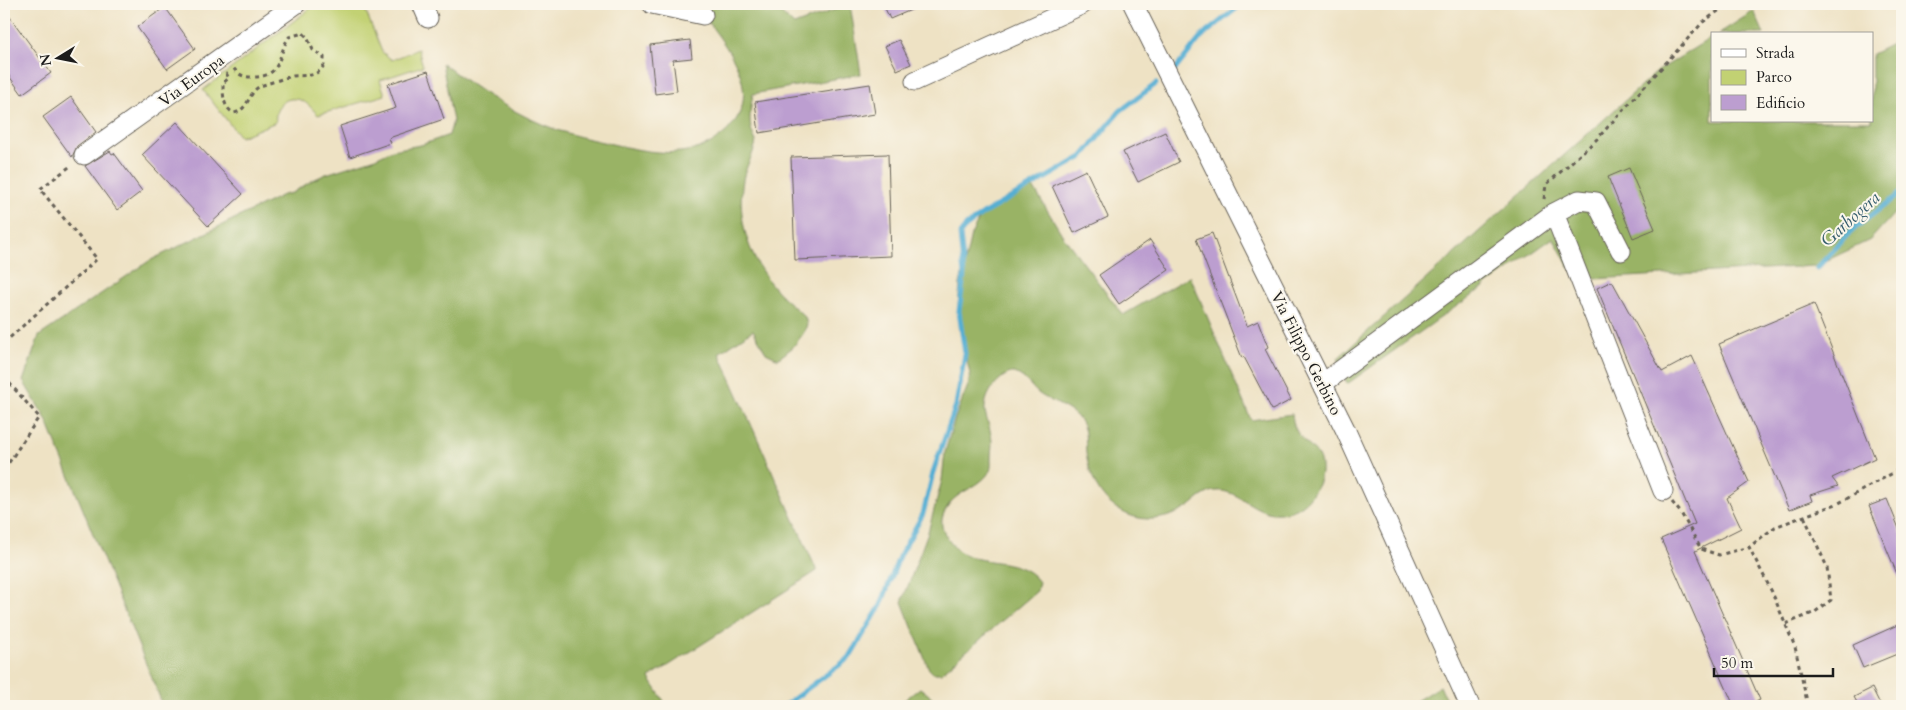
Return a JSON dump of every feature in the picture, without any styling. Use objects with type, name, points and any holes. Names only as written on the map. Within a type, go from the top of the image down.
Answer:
[{"type":"street","name":"Via Europa","points":[[84,155],[296,4]]},
{"type":"street","points":[[652,4],[703,15]]},
{"type":"street","points":[[916,81],[1082,4]]},
{"type":"street","name":"Via Filippo Gerbino","points":[[1133,4],[1345,429],[1470,706]]},
{"type":"street","points":[[1322,384],[1554,213],[1579,200],[1596,202],[1622,252]]},
{"type":"street","points":[[1554,213],[1663,491]]},
{"type":"path","points":[[1554,213],[1543,203],[1546,184],[1596,140],[1703,22],[1728,4]]},
{"type":"path","points":[[303,33],[313,50],[324,57],[324,65],[322,70],[311,76],[294,76],[261,86],[252,94],[240,112],[234,113],[230,111],[224,102],[223,84],[229,78],[221,58],[237,73],[244,76],[260,77],[273,71],[278,64],[289,37],[303,33]]},
{"type":"path","points":[[4,344],[97,259],[40,188],[84,155]]},
{"type":"path","points":[[4,377],[39,417],[4,470]]},
{"type":"path","points":[[1663,491],[1681,513],[1701,549],[1719,555],[1749,547],[1775,527],[1839,503],[1902,468]]},
{"type":"path","points":[[1786,624],[1815,612],[1831,600],[1827,567],[1804,516]]},
{"type":"path","points":[[1749,547],[1772,592],[1795,647],[1808,706]]},
{"type":"green space","points":[[316,4],[363,4],[382,52],[392,60],[418,49],[423,66],[380,80],[385,95],[318,115],[303,101],[296,99],[287,100],[280,105],[276,113],[276,122],[240,137],[203,90]]},
{"type":"green space","points":[[719,4],[771,4],[794,25],[850,4],[861,74],[753,94],[751,107],[750,124],[756,141],[744,175],[741,195],[747,239],[759,267],[768,280],[805,317],[807,325],[793,347],[778,359],[766,353],[753,330],[719,353],[817,571],[649,678],[667,706],[161,706],[160,698],[46,419],[23,381],[39,336],[149,261],[283,195],[292,193],[313,180],[373,159],[392,150],[421,145],[449,135],[453,121],[442,63],[469,83],[512,109],[557,130],[627,147],[657,152],[687,151],[714,141],[727,131],[739,115],[743,99],[742,83],[737,67],[719,36],[698,8]]},
{"type":"green space","points":[[1754,11],[1763,32],[1721,32]]},
{"type":"green space","points":[[1711,38],[1711,122],[1874,122],[1874,53],[1902,39],[1902,205],[1870,240],[1815,266],[1577,280],[1553,238],[1347,384],[1338,358],[1658,71]]},
{"type":"green space","points":[[1032,185],[1063,236],[1123,315],[1190,276],[1251,420],[1292,414],[1296,430],[1319,459],[1321,475],[1314,492],[1308,499],[1298,508],[1290,511],[1268,512],[1233,494],[1225,491],[1215,491],[1173,515],[1154,519],[1135,517],[1116,508],[1099,491],[1089,469],[1084,430],[1077,417],[1067,409],[1043,397],[1016,373],[1006,375],[991,390],[986,400],[986,414],[992,441],[990,470],[983,480],[959,495],[948,505],[944,513],[942,525],[948,539],[959,551],[970,557],[1019,567],[1030,573],[1039,582],[1037,591],[941,673],[933,673],[929,669],[902,602],[928,532],[942,480],[945,452],[955,418],[969,383],[970,374],[960,330],[958,307],[960,284],[971,235],[980,217],[1008,197]]},
{"type":"green space","points":[[1440,686],[1449,706],[1408,706]]},
{"type":"green space","points":[[920,688],[943,706],[897,706]]},
{"type":"building","points":[[883,4],[925,4],[890,19]]},
{"type":"building","points":[[165,7],[195,49],[167,69],[137,27]]},
{"type":"building","points":[[4,9],[51,73],[22,94],[4,69]]},
{"type":"building","points":[[690,40],[692,58],[673,60],[677,91],[655,94],[650,45]]},
{"type":"building","points":[[899,40],[911,64],[897,70],[885,46]]},
{"type":"building","points":[[428,71],[444,119],[389,138],[391,143],[350,157],[340,126],[396,108],[388,84]]},
{"type":"building","points":[[870,84],[875,114],[759,133],[755,102]]},
{"type":"building","points":[[71,97],[96,132],[77,146],[72,157],[43,117]]},
{"type":"building","points":[[177,122],[243,194],[208,226],[142,155]]},
{"type":"building","points":[[1165,132],[1179,162],[1138,182],[1123,152]]},
{"type":"building","points":[[110,151],[112,154],[114,153],[142,191],[117,210],[85,166]]},
{"type":"building","points":[[888,154],[891,256],[795,260],[791,157]]},
{"type":"building","points":[[1629,168],[1655,229],[1633,238],[1608,177]]},
{"type":"building","points":[[1086,170],[1108,217],[1074,233],[1052,186]]},
{"type":"building","points":[[1212,233],[1247,326],[1258,321],[1268,347],[1265,349],[1291,400],[1272,410],[1244,357],[1242,358],[1196,239]]},
{"type":"building","points":[[1150,240],[1169,270],[1119,304],[1099,275]]},
{"type":"building","points":[[1612,281],[1662,372],[1692,356],[1749,482],[1727,498],[1741,528],[1695,551],[1760,700],[1747,706],[1734,706],[1661,539],[1695,524],[1597,288]]},
{"type":"building","points":[[1814,304],[1875,458],[1832,478],[1838,486],[1810,495],[1812,501],[1789,510],[1719,344]]},
{"type":"building","points":[[1887,499],[1902,536],[1902,586],[1869,506]]},
{"type":"building","points":[[1902,623],[1902,652],[1863,668],[1853,645]]},
{"type":"building","points":[[1872,688],[1881,706],[1859,706],[1854,697]]},
{"type":"waterway","points":[[1174,71],[1202,36],[1242,4]]},
{"type":"waterway","points":[[784,706],[849,658],[881,605],[899,557],[923,514],[934,469],[956,405],[965,354],[959,311],[964,275],[960,234],[966,226],[986,212],[1082,157],[1120,111],[1156,84]]},
{"type":"waterway","name":"Garbogera","points":[[1817,268],[1851,231],[1902,192]]}]
